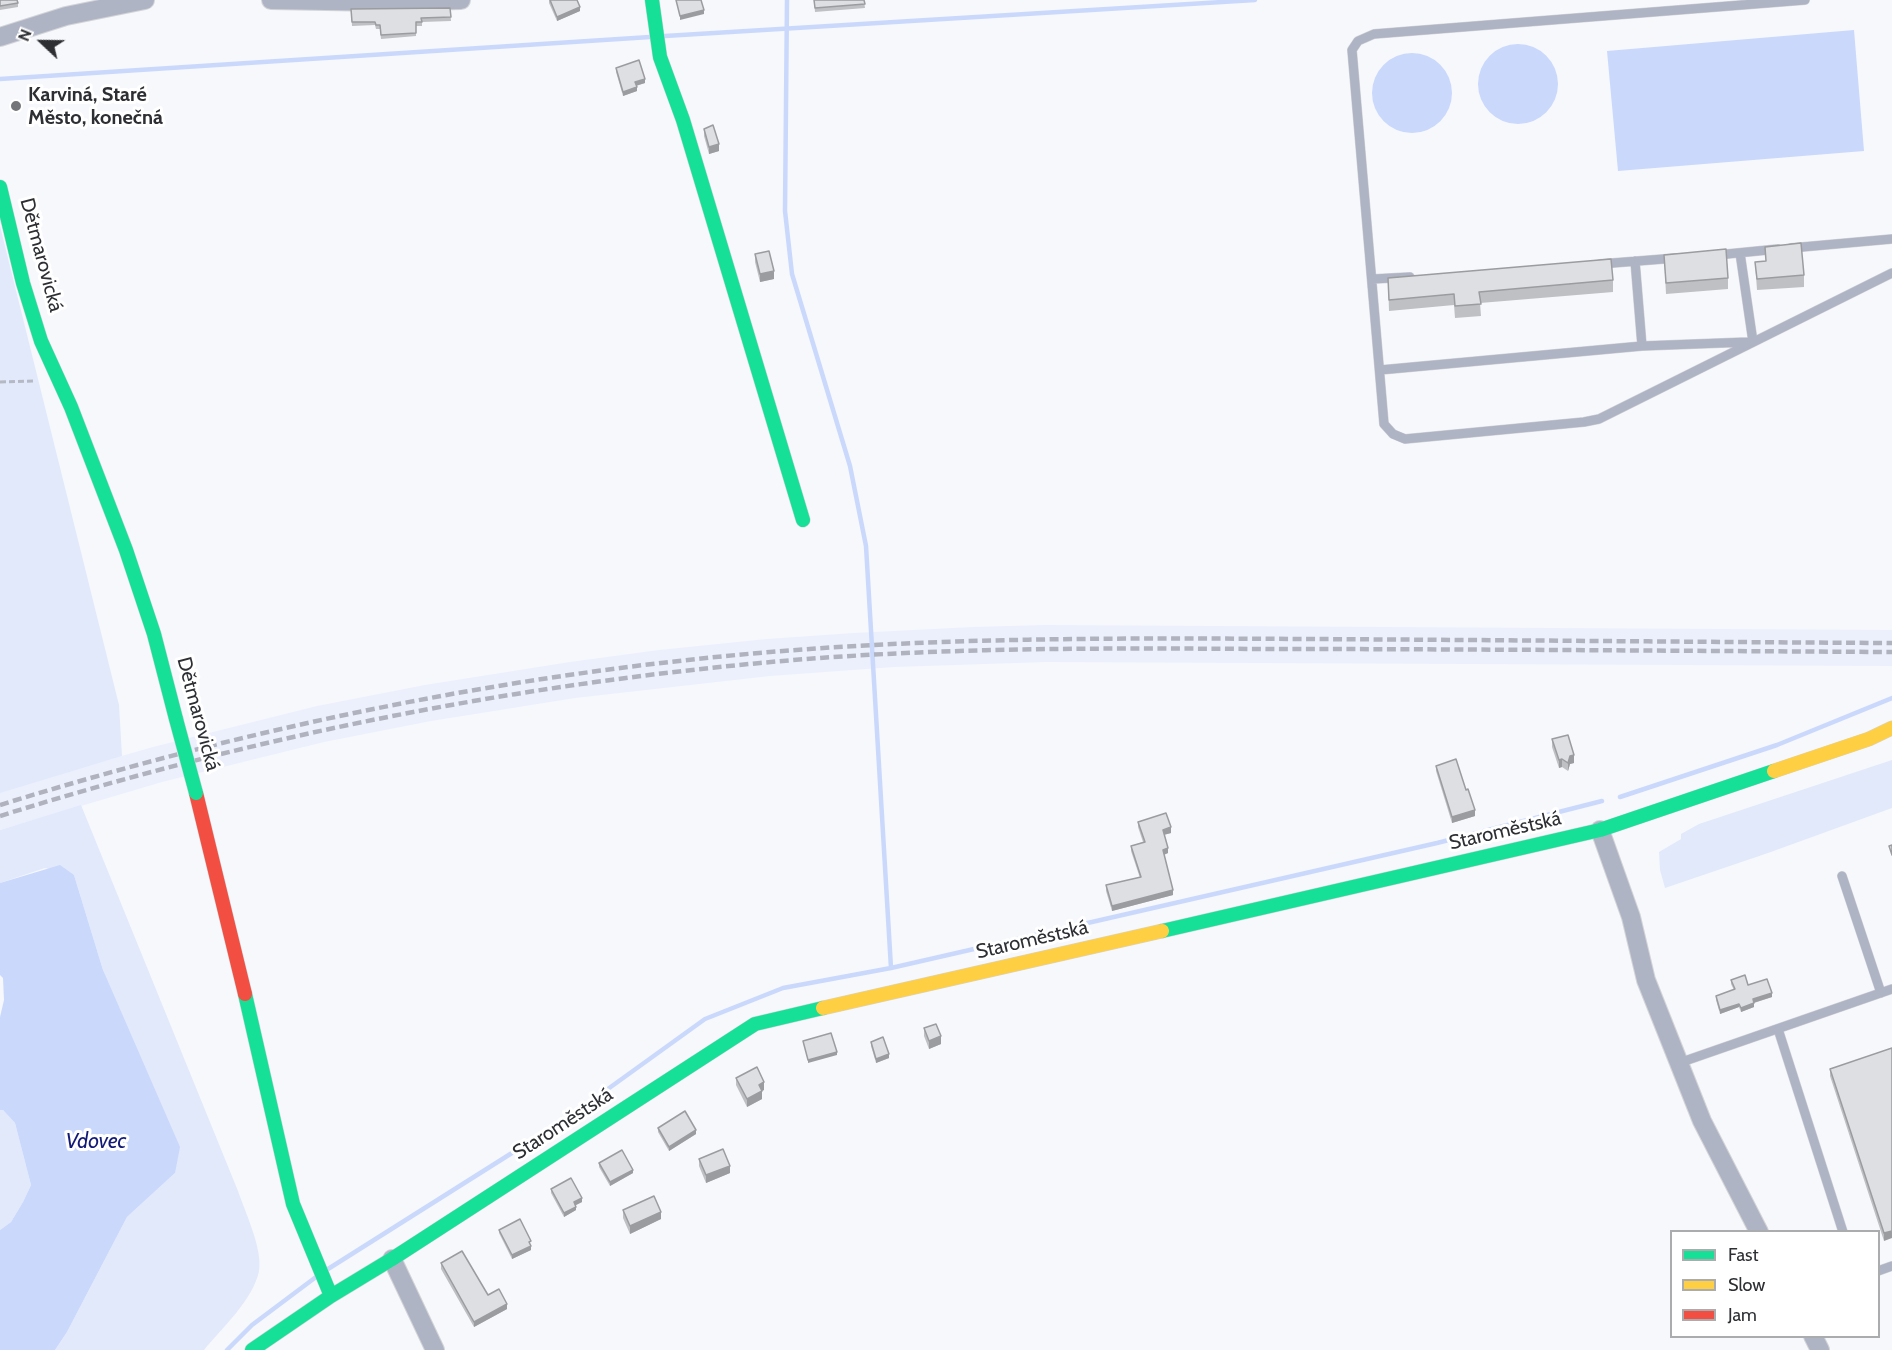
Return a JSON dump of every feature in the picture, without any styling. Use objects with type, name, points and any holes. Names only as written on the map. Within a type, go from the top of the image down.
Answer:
[{"type":"street","points":[[0,37],[66,16],[146,0]]},
{"type":"street","points":[[271,0],[381,2],[461,0]]},
{"type":"street","points":[[652,0],[660,57],[690,142],[803,520]]},
{"type":"street","name":"Dětmarovická","points":[[0,187],[23,283],[41,341],[126,550],[154,634],[224,906],[294,1204],[331,1296]]},
{"type":"street","name":"Staroměstská","points":[[252,1350],[331,1296],[755,1024],[1600,830],[1869,739],[1892,728]]},
{"type":"street","points":[[1600,830],[1631,917],[1646,980],[1702,1121],[1758,1230]]},
{"type":"street","points":[[392,1259],[435,1350]]},
{"type":"lane","points":[[1806,0],[1374,34],[1358,41],[1352,50],[1384,424],[1393,434],[1405,439],[1599,419],[1892,273]]},
{"type":"lane","points":[[1705,256],[1892,239]]},
{"type":"lane","points":[[1740,253],[1753,342]]},
{"type":"lane","points":[[1588,265],[1682,258]]},
{"type":"lane","points":[[1635,261],[1642,346]]},
{"type":"lane","points":[[1373,279],[1421,276]]},
{"type":"lane","points":[[1380,370],[1642,346],[1753,342]]},
{"type":"lane","points":[[1842,876],[1881,993]]},
{"type":"lane","points":[[1679,1063],[1892,990]]},
{"type":"lane","points":[[1778,1029],[1842,1230]]},
{"type":"path","points":[[0,382],[59,381]]},
{"type":"shaded area","points":[[0,226],[119,705],[122,756],[0,793]]},
{"type":"shaded area","points":[[1045,625],[1892,630],[1892,666],[1046,662],[894,667],[770,676],[575,698],[431,721],[324,742],[162,782],[0,830],[0,791],[153,747],[317,706],[425,685],[659,650],[854,633]]},
{"type":"shaded area","points":[[1892,760],[1892,808],[1665,888],[1660,870],[1659,852],[1681,839],[1681,834],[1699,824]]},
{"type":"shaded area","points":[[81,805],[238,1191],[258,1252],[260,1262],[256,1282],[244,1303],[204,1350],[55,1350],[67,1332],[127,1217],[175,1173],[103,970],[74,875],[45,868],[0,883],[0,830]]},
{"type":"shaded area","points":[[0,1110],[3,1110],[15,1123],[31,1185],[11,1222],[0,1230]]},
{"type":"water","points":[[1854,30],[1864,151],[1618,171],[1607,51]]},
{"type":"water","points":[[1518,44],[1533,47],[1546,56],[1555,69],[1558,84],[1555,99],[1546,112],[1533,121],[1518,124],[1503,121],[1490,112],[1481,99],[1478,84],[1481,69],[1490,56],[1503,47]]},
{"type":"water","points":[[1412,53],[1427,56],[1440,65],[1449,78],[1452,93],[1449,108],[1440,121],[1427,130],[1412,133],[1397,130],[1384,121],[1375,108],[1372,93],[1375,78],[1384,65],[1397,56]]},
{"type":"water","name":"Vdovec","points":[[60,865],[74,875],[103,970],[180,1147],[175,1173],[127,1217],[67,1332],[55,1350],[0,1350],[0,1230],[11,1222],[31,1185],[15,1123],[3,1110],[0,1110],[0,1017],[4,1000],[3,978],[0,975],[0,883]]},
{"type":"building","points":[[0,0],[17,0],[18,3],[0,6]]},
{"type":"building","points":[[550,0],[577,0],[580,7],[557,17]]},
{"type":"building","points":[[676,0],[701,0],[704,10],[680,16]]},
{"type":"building","points":[[814,0],[864,0],[865,4],[815,8]]},
{"type":"building","points":[[450,8],[451,17],[421,18],[422,22],[416,22],[416,33],[381,35],[380,25],[376,25],[375,22],[352,22],[351,9]]},
{"type":"building","points":[[639,60],[645,79],[635,82],[637,87],[623,92],[616,68]]},
{"type":"building","points":[[713,125],[719,144],[709,147],[704,129]]},
{"type":"building","points":[[1801,243],[1804,275],[1757,279],[1755,262],[1766,261],[1765,247]]},
{"type":"building","points":[[1726,249],[1728,278],[1666,283],[1664,255]]},
{"type":"building","points":[[769,251],[774,271],[760,274],[755,254]]},
{"type":"building","points":[[1611,259],[1613,280],[1479,292],[1481,304],[1455,306],[1454,294],[1389,300],[1388,278]]},
{"type":"building","points":[[1568,735],[1574,755],[1570,756],[1568,763],[1562,759],[1559,760],[1552,739]]},
{"type":"building","points":[[1456,759],[1475,810],[1452,817],[1436,766]]},
{"type":"building","points":[[1166,813],[1171,827],[1163,830],[1168,848],[1163,850],[1173,890],[1112,906],[1106,885],[1141,877],[1131,846],[1145,842],[1138,822]]},
{"type":"building","points":[[1745,975],[1748,985],[1767,979],[1772,993],[1753,999],[1754,1003],[1741,1008],[1739,1004],[1720,1010],[1716,996],[1735,989],[1731,980]]},
{"type":"building","points":[[936,1024],[941,1036],[929,1041],[924,1028]]},
{"type":"building","points":[[831,1033],[837,1052],[808,1060],[803,1041]]},
{"type":"building","points":[[883,1037],[889,1054],[876,1059],[871,1042]]},
{"type":"building","points":[[1892,1048],[1892,1231],[1884,1233],[1830,1069]]},
{"type":"building","points":[[757,1067],[764,1082],[759,1085],[762,1091],[747,1099],[736,1078]]},
{"type":"building","points":[[685,1111],[696,1130],[669,1147],[658,1128]]},
{"type":"building","points":[[723,1149],[730,1166],[706,1175],[699,1159]]},
{"type":"building","points":[[622,1150],[633,1170],[610,1182],[599,1163]]},
{"type":"building","points":[[571,1178],[582,1198],[574,1202],[576,1207],[564,1213],[551,1189]]},
{"type":"building","points":[[654,1196],[661,1212],[630,1226],[623,1210]]},
{"type":"building","points":[[520,1219],[531,1241],[529,1242],[531,1246],[512,1255],[499,1230]]},
{"type":"building","points":[[462,1251],[488,1295],[499,1289],[507,1304],[474,1322],[441,1263]]},
{"type":"waterway","points":[[787,0],[785,211],[792,274],[850,466],[866,546],[891,968]]},
{"type":"waterway","points":[[665,36],[1255,0]]},
{"type":"waterway","points":[[0,79],[650,37]]},
{"type":"waterway","points":[[1620,797],[1777,745],[1892,698]]},
{"type":"waterway","points":[[328,1269],[569,1117],[705,1019],[783,988],[891,968],[1437,843],[1602,801]]},
{"type":"waterway","points":[[227,1350],[252,1325],[316,1277]]},
{"type":"railway","points":[[0,805],[189,751],[381,708],[574,674],[770,652],[971,641],[1106,639],[1892,643]]},
{"type":"railway","points":[[0,816],[187,763],[376,719],[567,686],[760,663],[950,651],[1078,649],[1892,652]]},
{"type":"traffic: fast","points":[[652,0],[660,57],[683,120],[803,520]]},
{"type":"traffic: fast","points":[[0,187],[23,283],[41,341],[71,407],[126,550],[154,634],[176,719]]},
{"type":"traffic: fast","points":[[176,719],[196,793]]},
{"type":"traffic: fast","points":[[1162,931],[1600,830],[1774,771]]},
{"type":"traffic: fast","points":[[245,994],[293,1204],[331,1296]]},
{"type":"traffic: fast","points":[[252,1350],[331,1296],[755,1024],[823,1008]]},
{"type":"traffic: slow","points":[[1774,771],[1869,739],[1892,728]]},
{"type":"traffic: slow","points":[[823,1008],[1162,931]]},
{"type":"traffic: jam","points":[[196,793],[245,994]]},
{"type":"place","name":"Karviná, Staré Město, konečná","points":[[16,106]]}]
